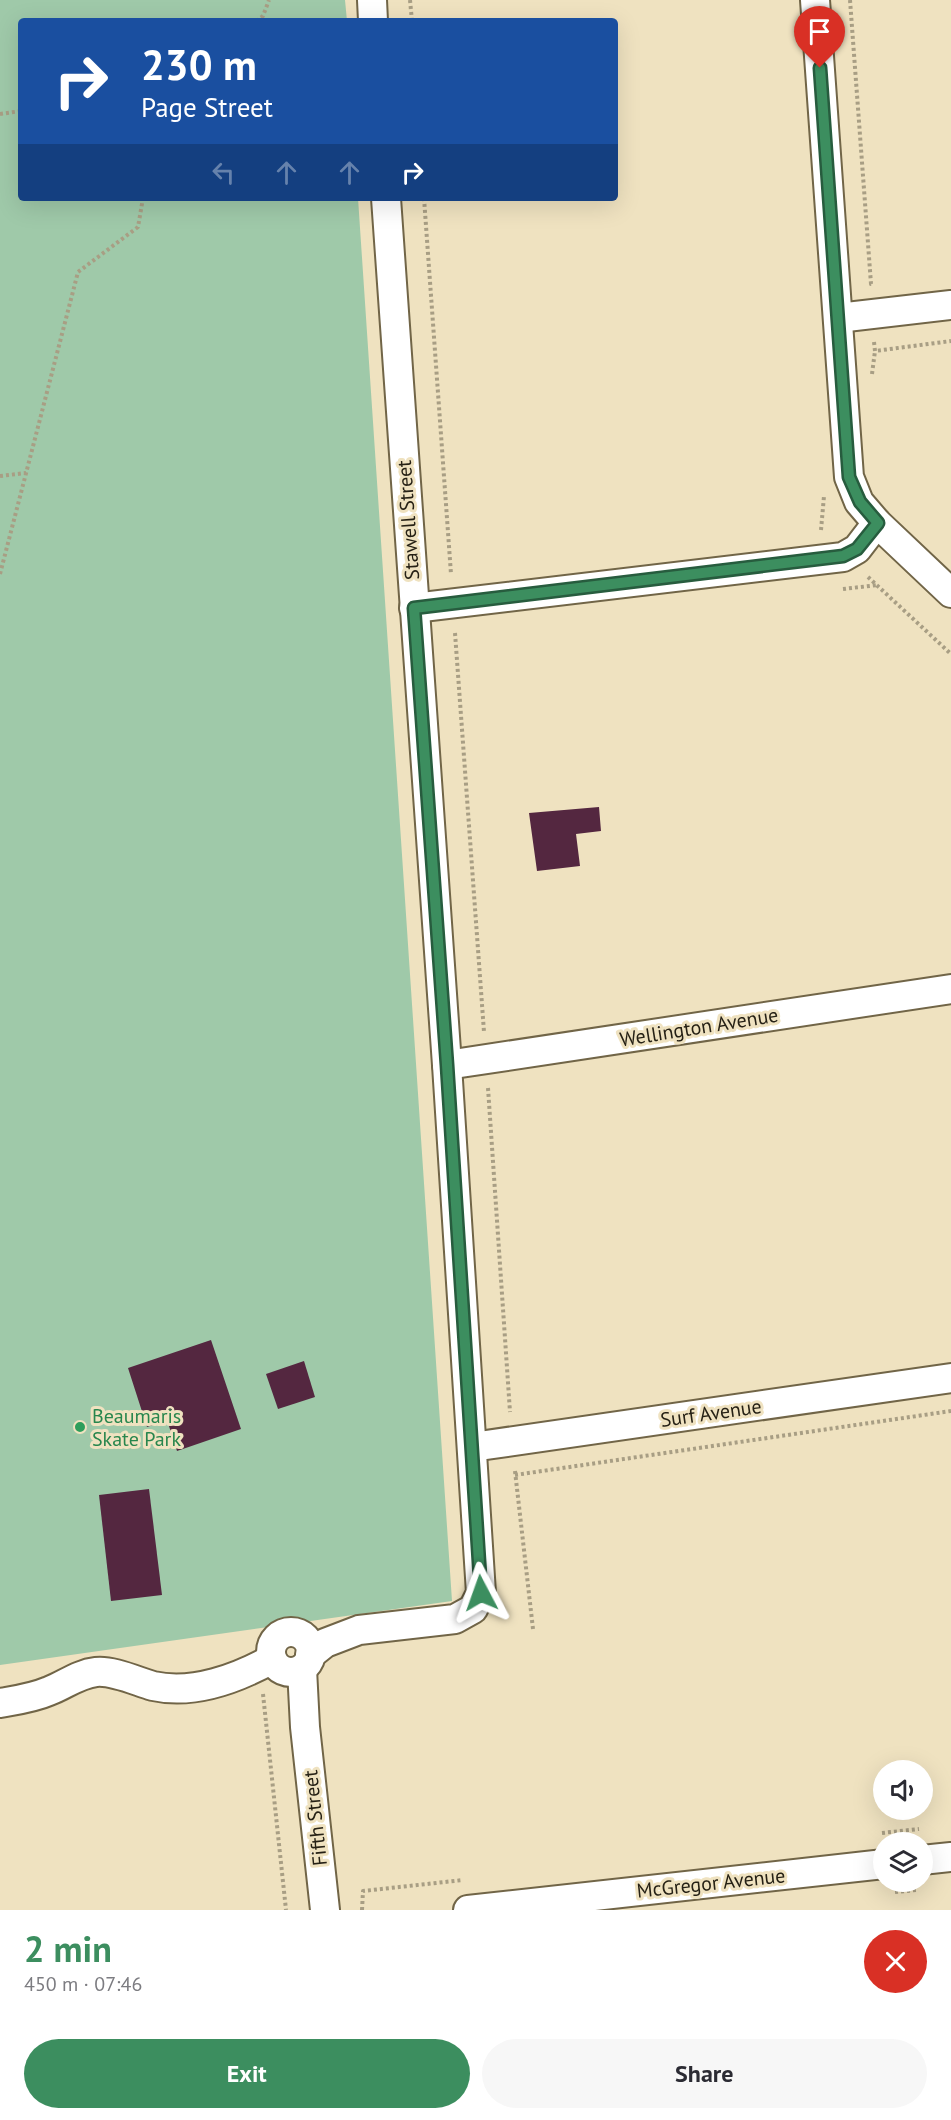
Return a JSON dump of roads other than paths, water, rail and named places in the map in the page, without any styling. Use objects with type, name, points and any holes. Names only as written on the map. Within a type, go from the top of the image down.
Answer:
[{"type":"street","points":[[372,0],[373,18]]},
{"type":"street","points":[[815,0],[849,477],[860,502],[878,523],[951,593]]},
{"type":"street","name":"Stawell Street","points":[[287,1659],[359,1630],[455,1619],[473,1609],[481,1593],[447,1065],[386,201]]},
{"type":"street","points":[[838,318],[951,305]]},
{"type":"street","points":[[414,608],[843,556],[857,549],[878,523]]},
{"type":"street","name":"Wellington Avenue","points":[[447,1065],[951,989]]},
{"type":"street","name":"Surf Avenue","points":[[472,1447],[951,1378]]},
{"type":"street","points":[[0,1703],[33,1697],[79,1676],[98,1672],[159,1687],[181,1688],[210,1684],[287,1659]]},
{"type":"street","name":"Fifth Street","points":[[287,1659],[305,1726],[325,1910]]},
{"type":"street","points":[[933,1859],[951,1857]]},
{"type":"street","name":"McGregor Avenue","points":[[468,1910],[873,1865]]},
{"type":"place","name":"Beaumaris Skate Park","points":[[80,1427]]}]
